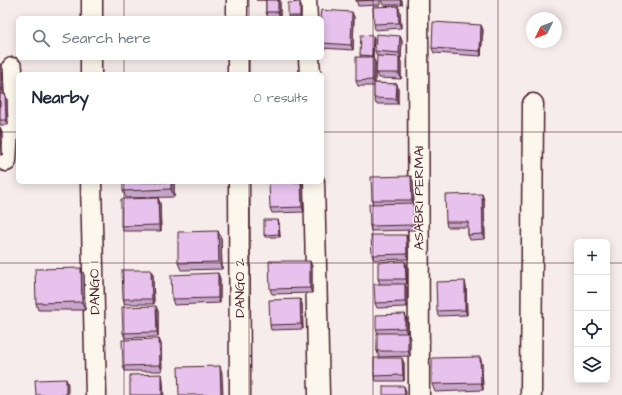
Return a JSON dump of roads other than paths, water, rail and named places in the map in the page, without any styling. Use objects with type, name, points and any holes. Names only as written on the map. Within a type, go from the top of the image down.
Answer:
[{"type":"street","points":[[92,0],[92,16]]},
{"type":"street","points":[[237,0],[237,16]]},
{"type":"street","points":[[306,0],[307,16]]},
{"type":"street","name":"ASABRI PERMAI","points":[[418,0],[419,395]]},
{"type":"street","points":[[91,60],[91,72]]},
{"type":"street","points":[[238,60],[238,72]]},
{"type":"street","points":[[309,60],[310,72]]},
{"type":"street","points":[[8,161],[12,68]]},
{"type":"street","points":[[532,395],[533,104]]},
{"type":"street","name":"DANGO 1","points":[[91,184],[96,395]]},
{"type":"street","name":"DANGO 2","points":[[238,184],[240,395]]},
{"type":"street","points":[[314,184],[319,395]]}]
